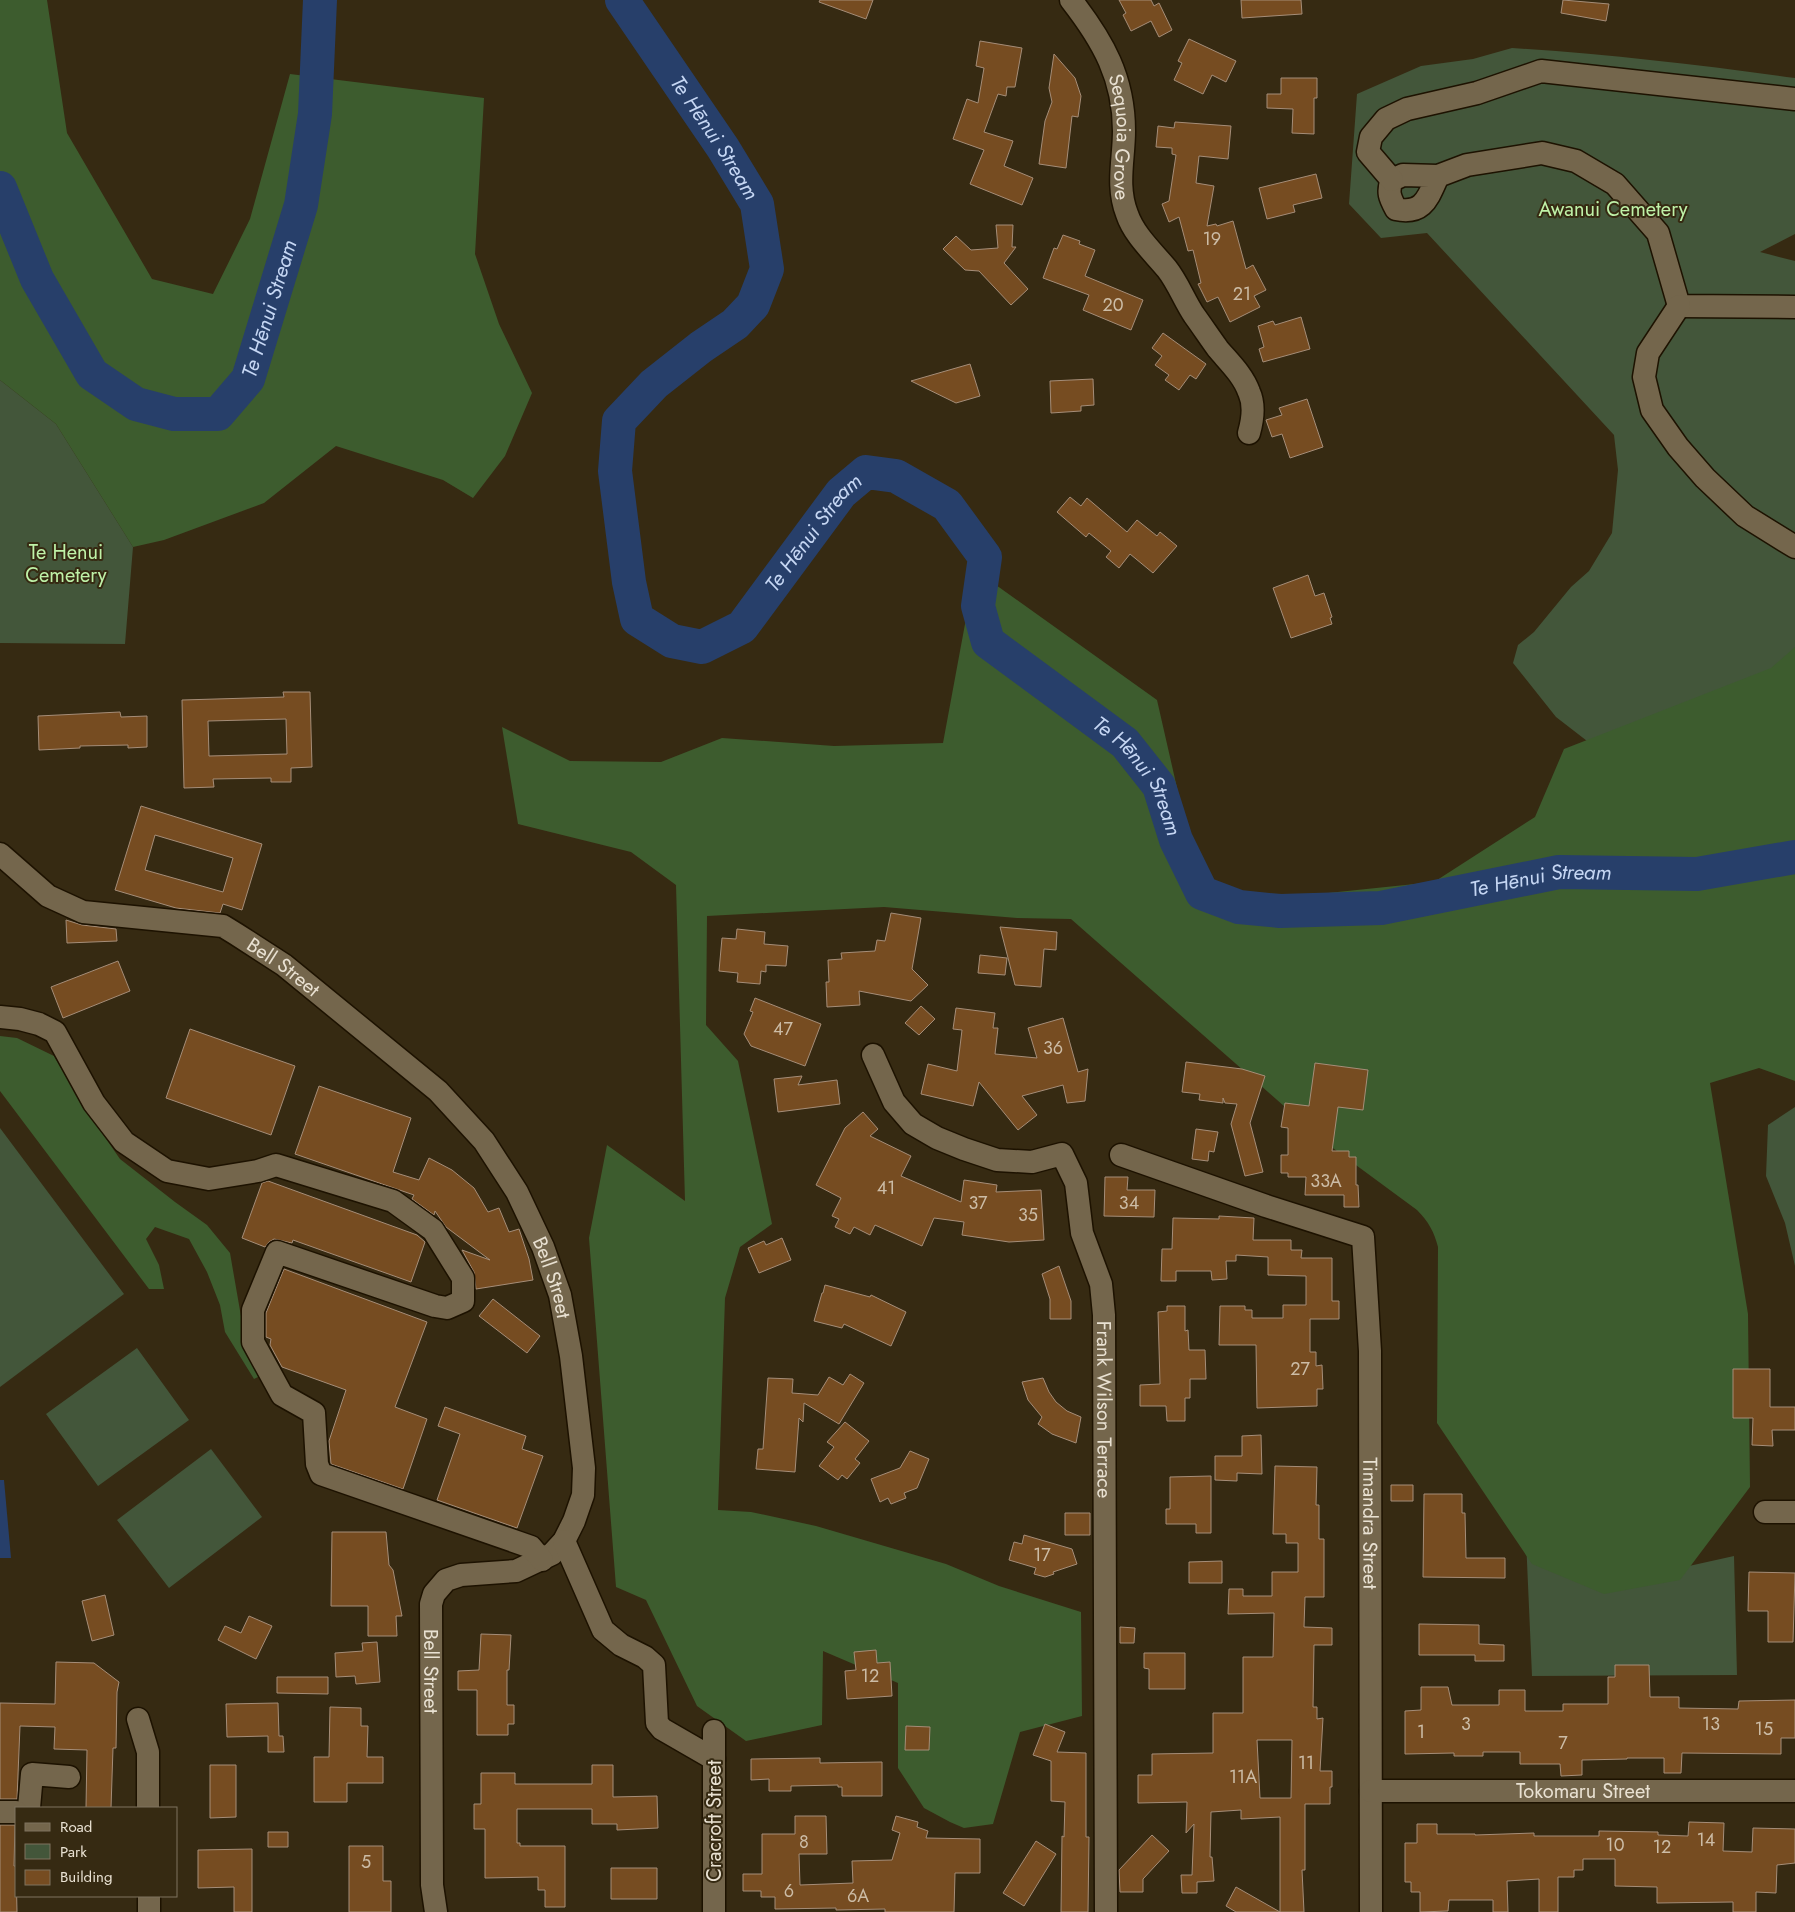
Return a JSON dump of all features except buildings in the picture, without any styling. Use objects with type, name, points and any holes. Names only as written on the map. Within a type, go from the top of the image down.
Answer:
[{"type":"street","name":"Sequoia Grove","points":[[1071,0],[1093,28],[1115,70],[1124,131],[1120,173],[1127,214],[1138,233],[1169,272],[1184,300],[1243,380],[1249,391],[1253,414],[1249,433]]},
{"type":"street","points":[[1392,180],[1368,152],[1371,138],[1386,119],[1407,109],[1477,93],[1541,71],[1795,99]]},
{"type":"street","points":[[1438,176],[1426,202],[1415,210],[1405,211],[1396,209],[1389,196],[1389,187],[1392,180],[1403,175],[1438,176],[1467,165],[1542,154],[1576,161],[1615,184],[1658,234],[1679,306],[1648,353],[1644,377],[1652,410],[1705,478],[1745,516],[1795,547]]},
{"type":"street","points":[[1679,306],[1795,308]]},
{"type":"street","name":"Bell Street","points":[[0,854],[48,896],[83,912],[224,926],[284,965],[438,1091],[484,1141],[517,1192],[543,1247],[560,1295],[571,1356],[584,1468],[583,1495],[574,1521],[564,1541],[552,1554],[516,1571],[460,1575],[446,1580],[434,1594],[430,1604],[432,1885],[436,1912]]},
{"type":"street","points":[[0,1017],[20,1019],[39,1024],[55,1032],[94,1102],[124,1142],[167,1171],[209,1179],[258,1171],[276,1165],[393,1200],[433,1230],[463,1278],[463,1301],[446,1308],[435,1306],[277,1252],[253,1310],[253,1342],[282,1395],[314,1413],[317,1464],[321,1474],[531,1547],[542,1560]]},
{"type":"street","name":"Frank Wilson Terrace","points":[[873,1055],[894,1102],[913,1124],[964,1150],[998,1160],[1032,1162],[1062,1154],[1076,1183],[1082,1233],[1101,1284],[1104,1316],[1106,1912]]},
{"type":"street","name":"Timandra Street","points":[[1121,1155],[1266,1206],[1363,1236],[1370,1351],[1371,1912]]},
{"type":"street","points":[[1765,1512],[1795,1512]]},
{"type":"street","points":[[564,1541],[603,1630],[621,1645],[645,1656],[654,1665],[657,1723],[662,1729],[714,1759]]},
{"type":"street","points":[[138,1719],[148,1752],[148,1807]]},
{"type":"street","name":"Cracroft Street","points":[[714,1731],[714,1912]]},
{"type":"street","points":[[28,1807],[32,1774],[69,1777]]},
{"type":"street","name":"Tokomaru Street","points":[[1371,1791],[1795,1791]]},
{"type":"street","points":[[0,1812],[15,1812]]},
{"type":"street","points":[[149,1897],[149,1912]]},
{"type":"green space","points":[[0,0],[47,0],[67,133],[152,279],[213,294],[250,219],[290,74],[484,98],[475,254],[499,324],[532,393],[505,456],[473,498],[443,480],[336,446],[264,503],[164,540],[133,547],[56,424],[0,380]]},
{"type":"green space","name":"Awanui Cemetery","points":[[1512,48],[1654,60],[1795,78],[1795,234],[1760,252],[1795,261],[1795,691],[1600,751],[1556,717],[1513,663],[1518,645],[1534,632],[1571,587],[1589,571],[1612,533],[1618,470],[1614,435],[1427,233],[1381,238],[1349,204],[1357,94],[1421,66],[1473,59]]},
{"type":"green space","name":"Te Henui Cemetery","points":[[0,380],[56,424],[133,547],[125,644],[0,643]]},
{"type":"green space","points":[[975,570],[1157,700],[1193,858],[1213,883],[1269,899],[1434,882],[1535,817],[1564,749],[1771,668],[1795,647],[1795,1081],[1759,1068],[1710,1083],[1748,1314],[1750,1487],[1680,1580],[1604,1594],[1532,1564],[1437,1423],[1438,1247],[1433,1232],[1425,1219],[1417,1210],[1326,1143],[1071,919],[1017,918],[884,907],[707,916],[706,1025],[738,1061],[772,1224],[740,1247],[725,1298],[718,1510],[751,1512],[816,1526],[946,1564],[999,1586],[1081,1612],[1082,1716],[1020,1732],[993,1824],[964,1828],[924,1808],[898,1768],[898,1683],[823,1651],[822,1725],[746,1741],[697,1706],[646,1600],[616,1587],[589,1238],[607,1145],[685,1201],[676,885],[631,852],[518,824],[502,727],[570,761],[661,762],[722,738],[834,746],[943,743]]},
{"type":"green space","points":[[0,1036],[17,1038],[54,1056],[82,1104],[120,1159],[207,1225],[230,1253],[246,1345],[262,1375],[254,1379],[225,1332],[220,1305],[207,1272],[189,1239],[155,1227],[146,1239],[159,1265],[164,1289],[149,1289],[0,1091]]},
{"type":"green space","points":[[1795,1107],[1795,1266],[1785,1223],[1766,1176],[1768,1125]]},
{"type":"green space","points":[[0,1128],[124,1294],[0,1387]]},
{"type":"green space","points":[[137,1348],[189,1420],[98,1486],[46,1414]]},
{"type":"green space","points":[[211,1449],[262,1517],[169,1588],[117,1520]]},
{"type":"green space","points":[[1526,1539],[1644,1576],[1734,1556],[1737,1675],[1532,1676]]},
{"type":"water","points":[[0,1480],[4,1480],[11,1558],[0,1558]]},
{"type":"waterway","name":"Te Hēnui Stream","points":[[0,188],[37,279],[92,374],[136,404],[174,414],[218,414],[248,379],[301,205],[315,114],[320,0]]},
{"type":"waterway","name":"Te Hēnui Stream","points":[[622,0],[723,148],[757,204],[767,269],[753,305],[735,324],[701,347],[654,384],[619,421],[615,471],[629,582],[637,619],[672,641],[702,647],[742,627],[841,493],[866,472],[896,476],[947,505],[985,557],[978,606],[988,642],[1125,743],[1159,786],[1176,840],[1202,893],[1239,907],[1280,911],[1381,908],[1559,872],[1697,874],[1795,857]]}]
